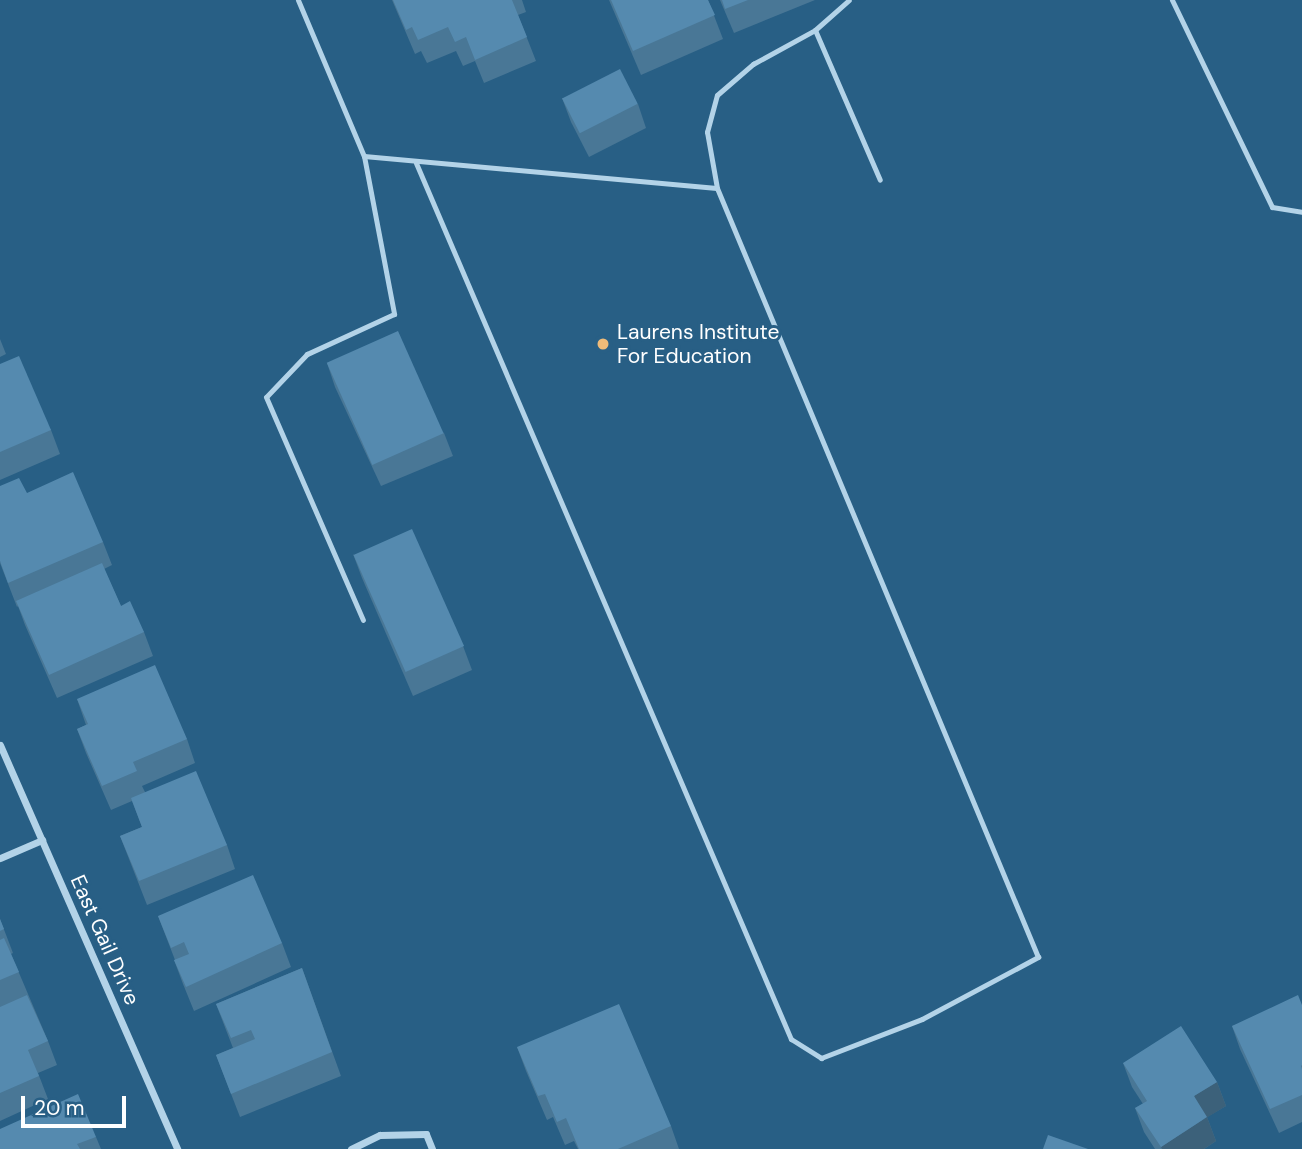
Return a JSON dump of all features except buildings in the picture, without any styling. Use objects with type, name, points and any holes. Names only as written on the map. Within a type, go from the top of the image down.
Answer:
[{"type":"street","name":"East Gail Drive","points":[[0,745],[177,1149]]},
{"type":"street","points":[[0,858],[42,841]]},
{"type":"street","points":[[351,1149],[380,1135],[426,1134],[432,1149]]},
{"type":"lane","points":[[298,0],[363,156],[394,314],[307,354],[266,397],[363,620]]},
{"type":"lane","points":[[416,163],[791,1039],[821,1058],[922,1018],[1038,957],[717,188],[707,132],[717,94],[753,64],[815,30],[849,0]]},
{"type":"lane","points":[[1172,0],[1272,207],[1302,212]]},
{"type":"lane","points":[[815,30],[880,180]]},
{"type":"lane","points":[[363,156],[416,163],[717,188]]},
{"type":"place","name":"Laurens Institute For Education","points":[[603,344]]}]
